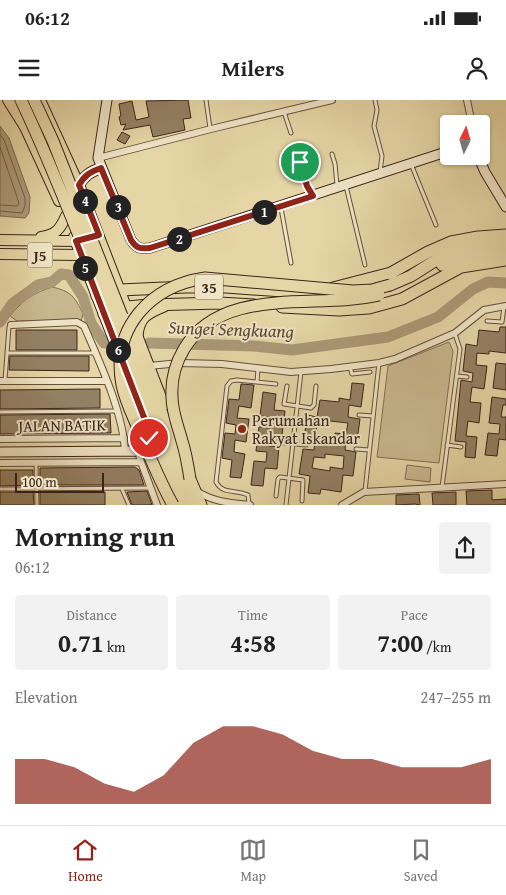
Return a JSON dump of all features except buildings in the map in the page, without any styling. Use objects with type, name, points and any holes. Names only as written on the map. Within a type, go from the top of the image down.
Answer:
[{"type":"highway","points":[[16,100],[29,117]]},
{"type":"highway","points":[[21,100],[42,145],[82,247],[190,505]]},
{"type":"highway","points":[[34,100],[53,141],[138,357],[203,505]]},
{"type":"highway","name":"35","points":[[97,296],[120,290],[226,287],[297,292],[332,288],[391,273],[428,252],[451,242],[503,234]]},
{"type":"highway","points":[[173,505],[157,477],[122,386],[120,363],[123,344],[129,328],[146,304],[175,285],[205,278],[352,291],[390,289],[433,262],[458,250],[483,245],[506,244]]},
{"type":"highway","points":[[190,479],[183,442],[174,414],[172,385],[180,355],[198,332],[218,317],[258,305],[301,301],[349,300],[416,281],[454,260],[467,256],[506,252]]},
{"type":"highway","name":"35","points":[[104,314],[129,312],[170,304],[229,304],[339,310],[369,308],[402,299],[461,267],[506,260]]},
{"type":"highway","points":[[364,280],[357,286],[356,296],[361,304],[369,308]]},
{"type":"highway","points":[[137,337],[138,324],[143,318],[154,310],[170,304]]},
{"type":"main road","points":[[8,100],[25,128],[76,241]]},
{"type":"main road","points":[[40,100],[79,185],[203,505]]},
{"type":"main road","points":[[79,185],[84,177],[100,163]]},
{"type":"main road","points":[[17,240],[53,235],[59,230],[66,216]]},
{"type":"main road","name":"J5","points":[[0,240],[76,241],[99,235]]},
{"type":"main road","name":"J5","points":[[76,241],[150,433],[183,505]]},
{"type":"main road","name":"J5","points":[[0,254],[80,255],[104,248]]},
{"type":"main road","points":[[46,255],[78,262],[86,268]]},
{"type":"street","points":[[107,100],[100,163],[131,240],[140,249],[150,248],[280,207],[440,154]]},
{"type":"street","points":[[100,163],[210,129],[332,100]]},
{"type":"street","points":[[467,100],[470,115]]},
{"type":"street","points":[[482,165],[506,207]]},
{"type":"street","points":[[147,362],[222,364],[302,372],[379,362],[395,359],[455,333],[484,310],[505,306]]},
{"type":"street","name":"JALAN BATIK","points":[[11,325],[81,323],[84,326],[118,411],[125,452]]},
{"type":"street","points":[[2,381],[106,381]]},
{"type":"street","points":[[138,451],[147,443],[150,433]]},
{"type":"street","name":"JALAN BATIK","points":[[0,440],[124,438]]},
{"type":"street","points":[[138,451],[157,505]]},
{"type":"street","points":[[0,452],[138,451],[162,459]]},
{"type":"street","points":[[36,452],[36,463]]},
{"type":"street","points":[[0,463],[141,462]]},
{"type":"street","points":[[342,505],[364,492],[506,484]]},
{"type":"street","points":[[198,492],[222,502],[249,505]]},
{"type":"street","points":[[214,505],[222,502]]},
{"type":"lane","points":[[206,100],[210,129]]},
{"type":"lane","points":[[374,100],[377,110],[374,126],[382,156],[380,174]]},
{"type":"lane","points":[[284,111],[291,133]]},
{"type":"lane","points":[[332,154],[365,265]]},
{"type":"lane","points":[[300,162],[307,186],[313,196]]},
{"type":"lane","points":[[410,164],[436,225]]},
{"type":"lane","points":[[280,207],[291,263]]},
{"type":"lane","points":[[487,321],[502,322],[505,306]]},
{"type":"lane","name":"JALAN BATIK","points":[[2,381],[9,327],[11,325]]},
{"type":"lane","points":[[442,487],[460,349],[455,333]]},
{"type":"lane","points":[[7,353],[95,353]]},
{"type":"lane","points":[[364,492],[379,362]]},
{"type":"lane","points":[[350,366],[352,374],[355,375],[370,372]]},
{"type":"lane","points":[[257,382],[258,369]]},
{"type":"lane","points":[[286,505],[302,372]]},
{"type":"lane","points":[[457,376],[467,377]]},
{"type":"lane","points":[[249,505],[248,495],[224,490],[216,482],[227,386],[231,381],[237,380],[276,384]]},
{"type":"lane","points":[[287,386],[284,404],[311,408],[314,405],[316,386]]},
{"type":"lane","points":[[0,412],[118,411]]},
{"type":"lane","points":[[359,414],[373,416]]},
{"type":"lane","points":[[277,442],[306,445]]},
{"type":"lane","points":[[447,445],[461,447]]},
{"type":"lane","points":[[356,449],[369,450]]},
{"type":"lane","points":[[36,463],[37,505]]},
{"type":"lane","points":[[276,496],[278,479],[280,477],[303,480],[302,501]]},
{"type":"lane","points":[[122,488],[129,505]]},
{"type":"lane","points":[[0,490],[150,488]]},
{"type":"shaded area","points":[[52,287],[68,293],[75,299],[83,314],[81,321],[17,321],[10,316],[28,298]]},
{"type":"shaded area","points":[[449,342],[453,351],[439,463],[377,457],[388,366]]},
{"type":"shaded area","points":[[407,465],[431,468],[430,482],[405,479]]},
{"type":"water","points":[[0,126],[9,138],[30,197],[29,213],[25,218],[0,216]]},
{"type":"waterway","name":"Sungei Sengkuang","points":[[0,322],[12,304],[38,285],[52,282],[61,274],[69,275],[83,297],[91,323],[104,343],[110,343]]},
{"type":"waterway","name":"Sungei Sengkuang","points":[[149,343],[254,346],[292,350],[388,337],[438,317],[473,289],[488,282],[506,283]]},
{"type":"place","name":"Perumahan Rakyat Iskandar","points":[[242,429]]},
{"type":"route","points":[[149,438],[150,433],[76,241],[99,235],[79,185],[89,173],[101,168],[131,240],[140,249],[150,248],[313,196],[307,186],[300,162]]}]
